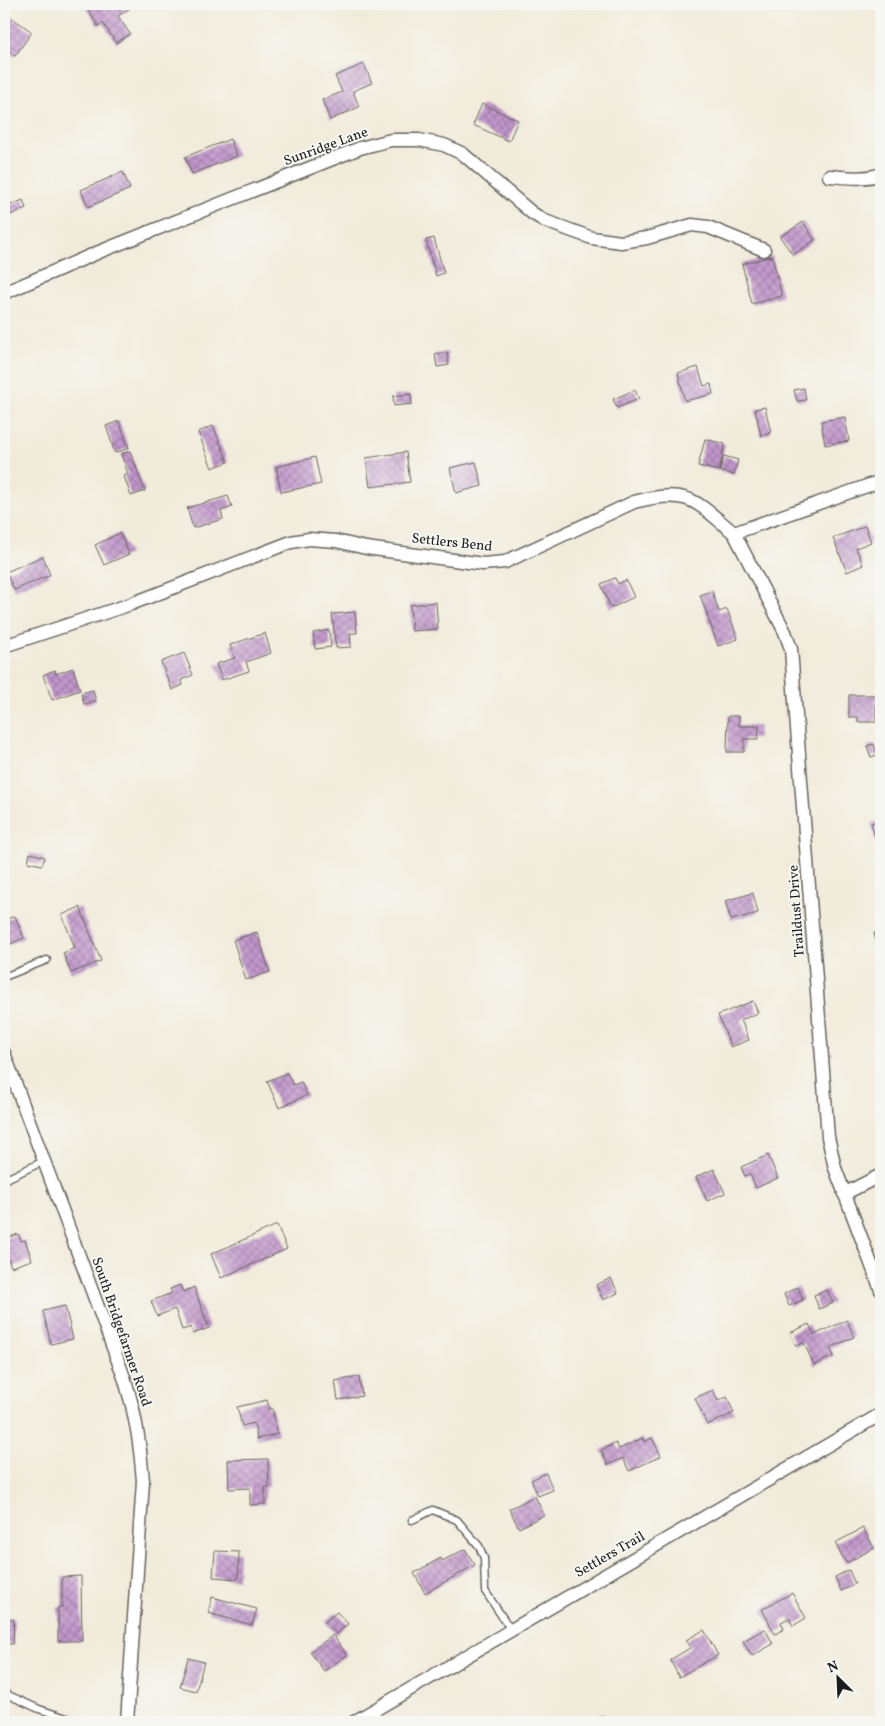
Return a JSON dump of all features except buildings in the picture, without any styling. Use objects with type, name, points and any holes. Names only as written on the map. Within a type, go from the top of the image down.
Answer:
[{"type":"street","name":"Sunridge Lane","points":[[4,293],[99,252],[351,152],[392,140],[419,140],[444,145],[463,154],[532,213],[545,221],[592,238],[621,242],[647,238],[692,225],[708,228],[764,250]]},
{"type":"street","points":[[829,176],[854,178],[881,174]]},
{"type":"street","points":[[734,534],[881,481]]},
{"type":"street","name":"Settlers Bend","points":[[4,646],[131,604],[291,542],[309,539],[336,541],[366,548],[483,564],[505,562],[634,502],[670,495],[687,497],[734,534]]},
{"type":"street","name":"Traildust Drive","points":[[734,534],[785,632],[791,649],[828,1137],[835,1168],[844,1194],[881,1290]]},
{"type":"street","name":"South Bridgefarmer Road","points":[[4,1053],[124,1380],[139,1432],[143,1480],[127,1722]]},
{"type":"street","points":[[844,1194],[881,1176]]},
{"type":"street","name":"Settlers Trail","points":[[354,1722],[881,1414]]},
{"type":"lane","points":[[4,977],[47,960]]},
{"type":"lane","points":[[4,1180],[44,1161]]},
{"type":"lane","points":[[412,1520],[433,1510],[457,1520],[470,1533],[480,1546],[484,1558],[485,1591],[511,1630]]},
{"type":"lane","points":[[4,1693],[39,1709],[79,1722]]}]
